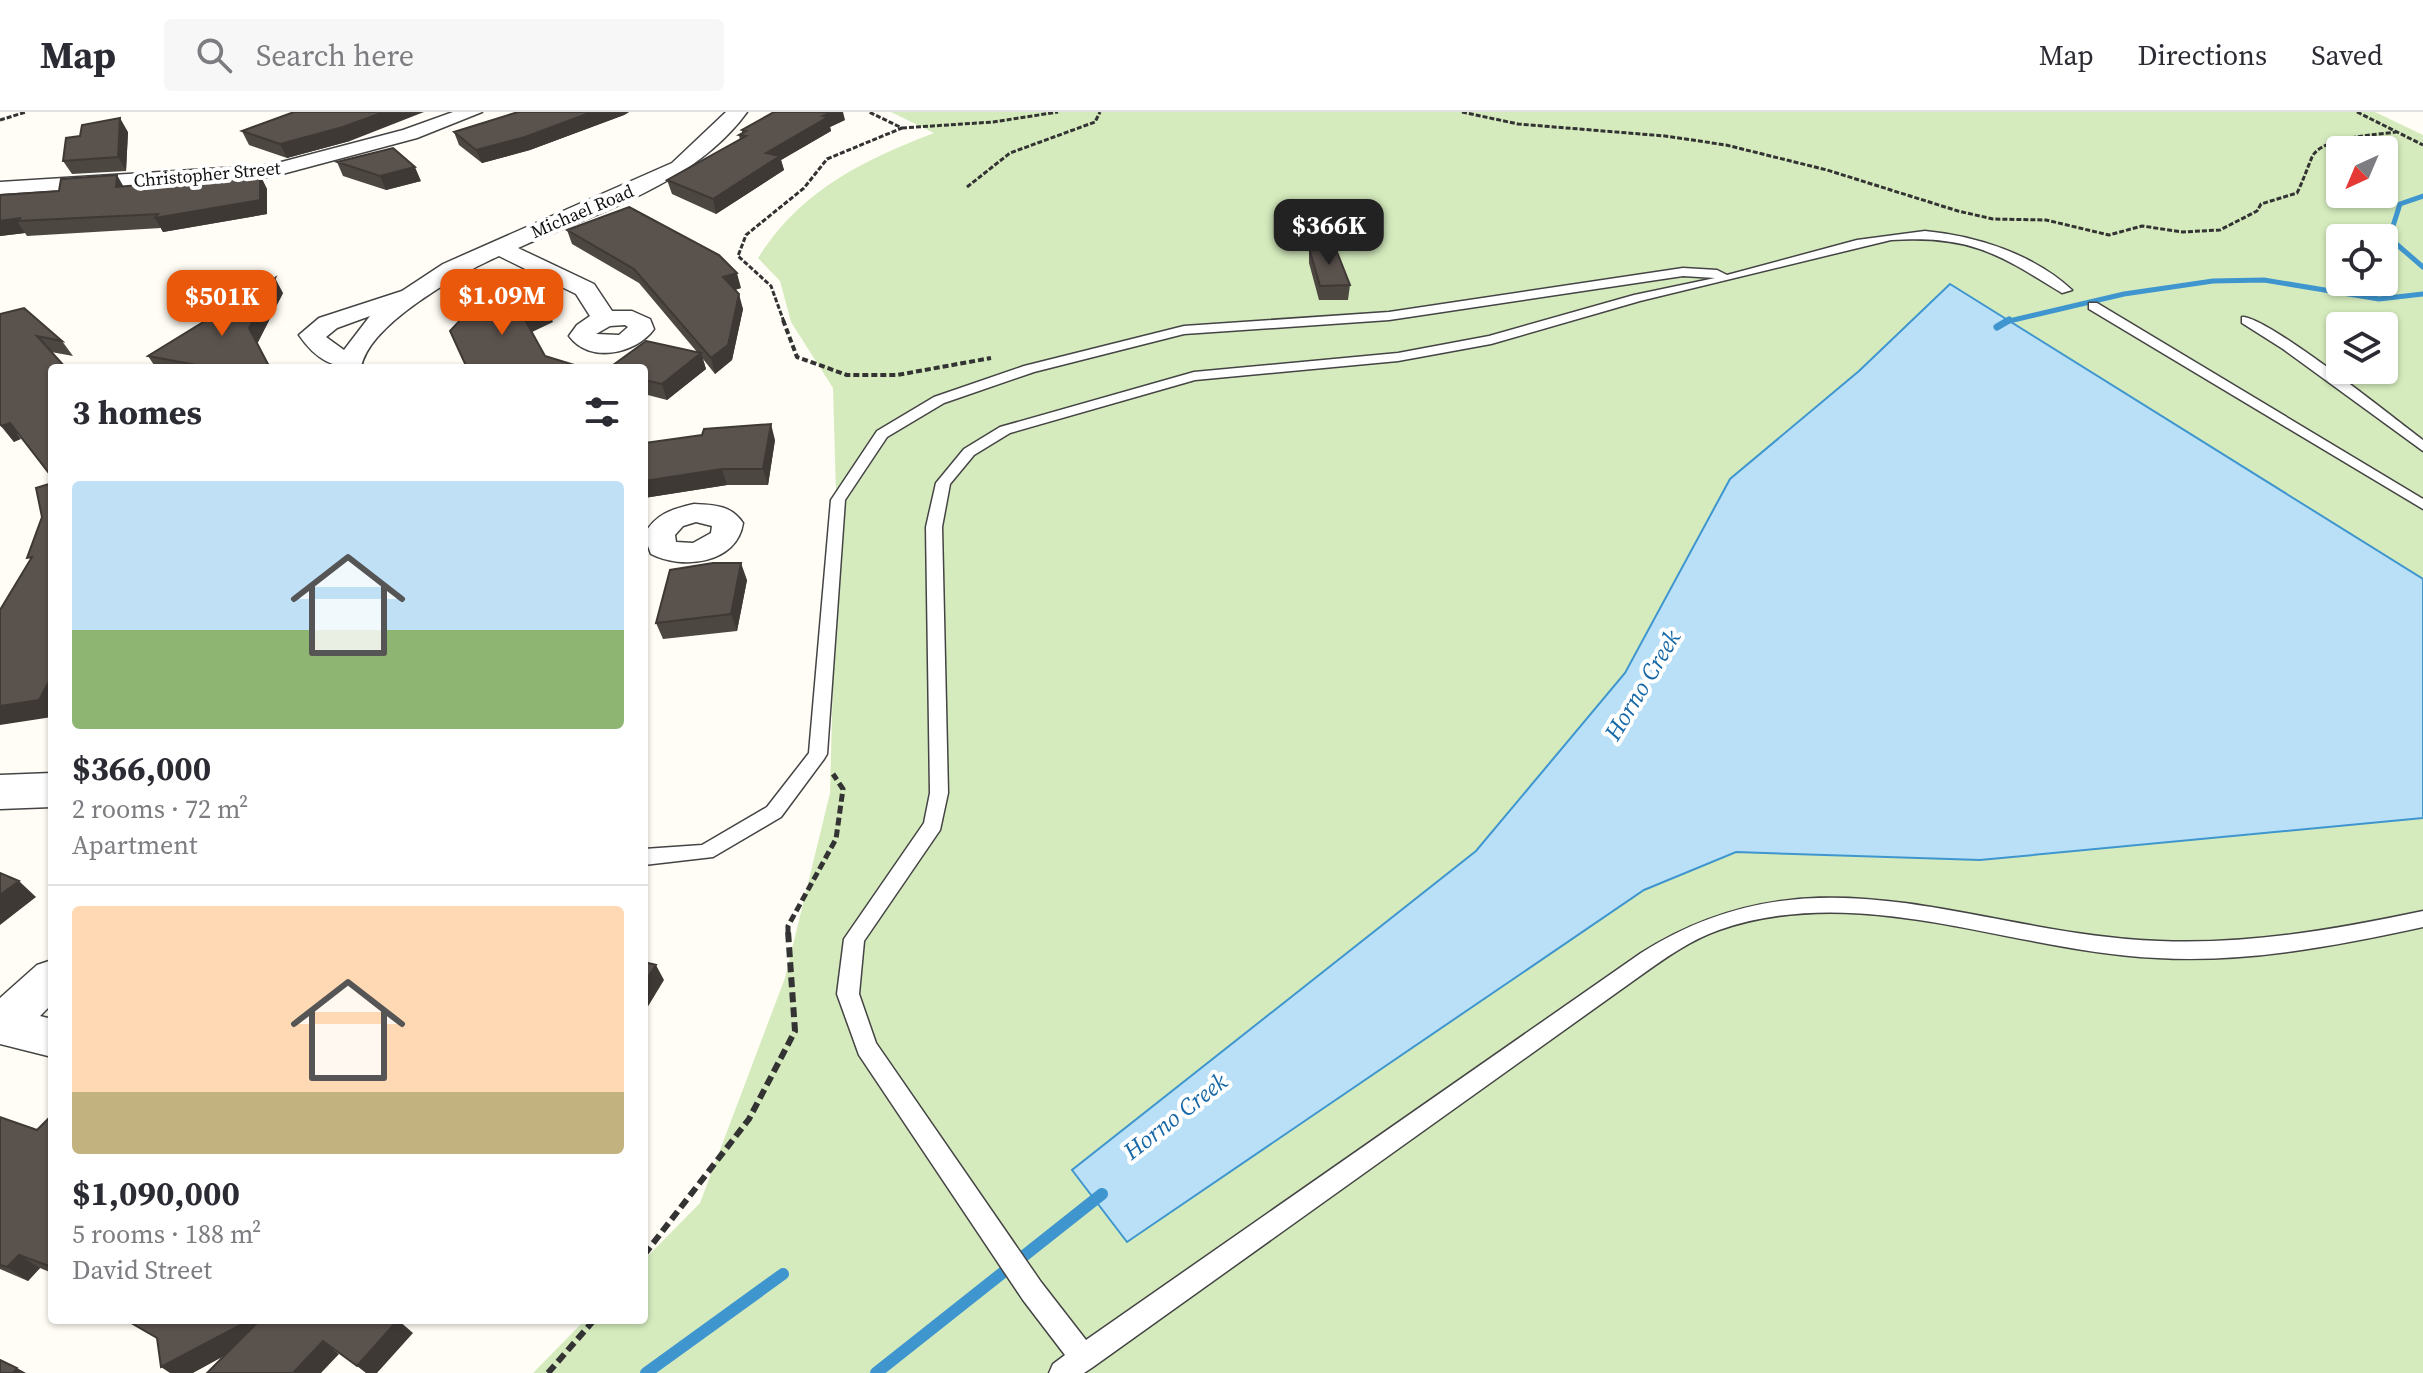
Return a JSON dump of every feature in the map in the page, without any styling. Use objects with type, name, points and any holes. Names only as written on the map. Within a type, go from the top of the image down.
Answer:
[{"type":"street","name":"Michael Road","points":[[349,364],[385,314],[451,269],[679,167],[737,112]]},
{"type":"street","name":"Christopher Street","points":[[0,188],[271,171],[480,118]]},
{"type":"street","points":[[498,247],[585,289],[605,319]]},
{"type":"street","name":"Michael Road","points":[[346,364],[320,347],[312,335],[328,323],[415,293]]},
{"type":"street","points":[[0,792],[48,790]]},
{"type":"street","points":[[0,1025],[48,982]]},
{"type":"street","points":[[0,1025],[48,1037]]},
{"type":"lane","points":[[1084,1358],[1032,1291],[867,1048],[848,994],[854,939],[933,825],[939,793],[934,527],[943,483],[969,452],[1005,430],[1194,376],[1398,357],[1476,343],[1638,298],[1725,279],[1842,247],[1904,236],[1950,237],[1990,247],[2066,290]]},
{"type":"lane","points":[[648,857],[706,852],[774,812],[818,754],[838,500],[882,434],[939,400],[1029,369],[1184,330],[1389,316],[1683,272],[1717,274],[1725,279]]},
{"type":"lane","points":[[2093,306],[2423,505]]},
{"type":"lane","points":[[2246,320],[2288,346],[2423,447]]},
{"type":"lane","points":[[1062,1373],[1586,1002],[1665,949],[1715,923],[1773,909],[1821,904],[1901,912],[2059,941],[2158,950],[2318,940],[2423,919]]},
{"type":"path","points":[[0,120],[26,112]]},
{"type":"path","points":[[869,112],[902,128]]},
{"type":"path","points":[[1001,357],[897,375],[847,375],[797,357],[771,286],[738,256],[746,235],[804,188],[827,159],[902,128],[993,122],[1058,112]]},
{"type":"path","points":[[967,187],[980,171],[1008,152],[1095,122],[1100,112]]},
{"type":"path","points":[[1462,112],[1518,122],[1690,139],[1749,149],[1993,219],[2046,220],[2109,235],[2142,226],[2183,232],[2220,230],[2257,211],[2261,204],[2297,193],[2310,167],[2312,155],[2324,145],[2343,138],[2396,132]]},
{"type":"path","points":[[2357,112],[2423,145]]},
{"type":"path","points":[[648,1250],[749,1119],[795,1031],[788,926],[836,839],[843,789],[818,754]]},
{"type":"path","points":[[548,1373],[591,1324]]},
{"type":"green space","points":[[891,112],[2375,112],[2423,135],[2423,1373],[533,1373],[581,1324],[648,1324],[648,1256],[700,1203],[785,978],[830,793],[837,527],[833,388],[791,322],[780,281],[758,258],[794,214],[835,180],[934,133]]},
{"type":"water","points":[[1950,284],[2423,579],[2423,818],[1980,860],[1736,852],[1644,890],[1127,1242],[1072,1170],[1476,851],[1625,673],[1730,479],[1859,371]]},
{"type":"building","points":[[294,112],[384,112],[280,144],[242,131]]},
{"type":"building","points":[[518,112],[592,112],[525,137],[476,150],[454,132]]},
{"type":"building","points":[[774,112],[832,112],[766,153],[780,156],[713,199],[667,180],[746,136],[739,135],[746,131],[742,130]]},
{"type":"building","points":[[120,118],[118,157],[63,161],[66,138],[80,136],[82,125]]},
{"type":"building","points":[[393,148],[415,167],[380,176],[337,162]]},
{"type":"building","points":[[117,175],[116,187],[260,175],[260,200],[155,218],[158,214],[0,221],[0,195],[59,191],[61,179]]},
{"type":"building","points":[[629,207],[719,255],[737,273],[723,277],[739,294],[728,345],[711,358],[634,269],[567,230]]},
{"type":"building","points":[[1335,247],[1350,285],[1320,286],[1309,248]]},
{"type":"building","points":[[275,278],[249,328],[268,364],[191,364],[148,356]]},
{"type":"building","points":[[513,293],[547,307],[524,318],[545,356],[571,364],[465,364],[450,331],[464,316]]},
{"type":"building","points":[[24,308],[62,341],[37,336],[62,364],[48,364],[48,472],[10,423],[0,424],[0,314]]},
{"type":"building","points":[[646,341],[701,353],[662,384],[648,381],[648,364],[614,364]]},
{"type":"building","points":[[771,424],[763,469],[722,469],[648,480],[648,442],[702,435],[704,429]]},
{"type":"building","points":[[48,484],[48,683],[39,700],[0,706],[0,610],[32,557],[27,558],[42,517],[36,488]]},
{"type":"building","points":[[713,563],[741,563],[731,614],[656,623],[670,570]]},
{"type":"building","points":[[0,873],[19,881],[0,895]]},
{"type":"building","points":[[648,963],[656,965],[648,977]]},
{"type":"building","points":[[0,1117],[37,1130],[48,1119],[48,1266],[19,1255],[7,1267],[0,1265]]},
{"type":"building","points":[[133,1324],[242,1324],[161,1367],[157,1338]]},
{"type":"building","points":[[256,1324],[394,1324],[357,1366],[323,1341],[293,1373],[207,1373]]},
{"type":"building","points":[[0,1360],[17,1368],[13,1373],[0,1373]]},
{"type":"waterway","name":"Horno Creek","points":[[2423,196],[2400,204],[2393,226],[2394,242],[2423,267]]},
{"type":"waterway","name":"Horno Creek","points":[[2006,322],[2124,294],[2213,281],[2264,280],[2379,299],[2423,294]]},
{"type":"waterway","name":"Horno Creek","points":[[1997,327],[2006,322]]},
{"type":"waterway","name":"Horno Creek","points":[[876,1373],[1102,1194]]},
{"type":"waterway","points":[[646,1373],[783,1274]]}]
